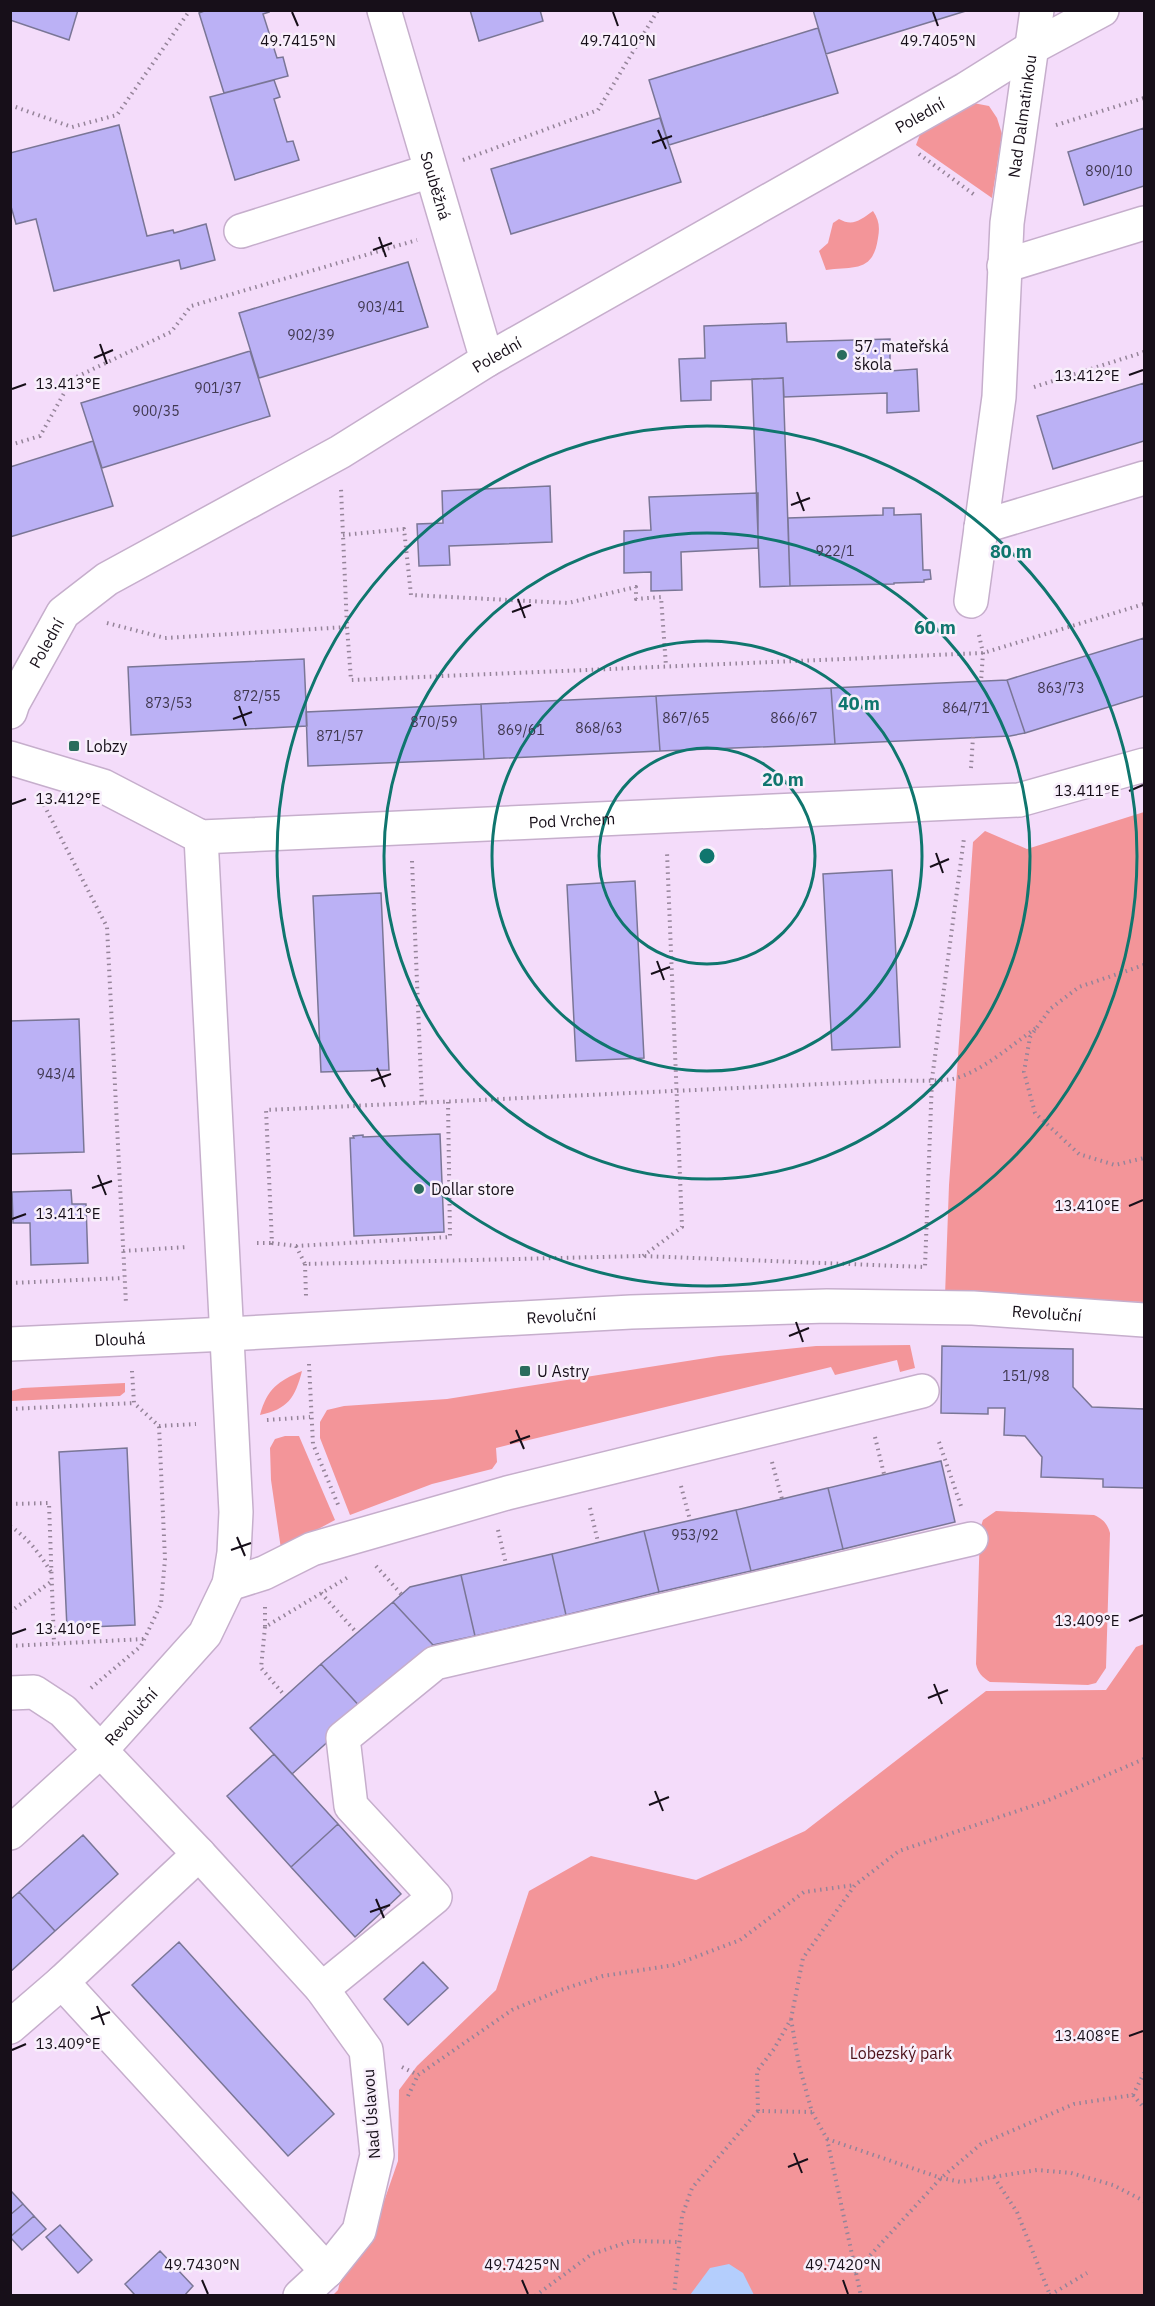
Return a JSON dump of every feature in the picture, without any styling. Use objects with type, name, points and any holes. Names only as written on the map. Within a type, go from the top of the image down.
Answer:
[{"type":"street","name":"Souběžná","points":[[384,10],[442,167],[487,360]]},
{"type":"street","points":[[1033,47],[1037,10]]},
{"type":"street","name":"Nad Dalmatinkou","points":[[972,601],[999,398],[1007,219],[1033,47],[1102,10]]},
{"type":"street","name":"Polední","points":[[10,712],[63,613],[106,579],[340,452],[487,360],[966,89],[1033,47]]},
{"type":"street","points":[[242,231],[442,167]]},
{"type":"street","points":[[1004,266],[1144,223]]},
{"type":"street","points":[[981,526],[1144,478]]},
{"type":"street","name":"Pod Vrchem","points":[[16,760],[103,786],[201,837],[1019,800],[1144,765]]},
{"type":"street","points":[[201,837],[227,1334]]},
{"type":"street","name":"Revoluční","points":[[10,1833],[100,1751],[205,1634],[229,1584],[234,1553],[236,1512],[227,1334],[631,1312],[826,1306],[973,1308],[1144,1320]]},
{"type":"street","name":"Dlouhá","points":[[10,1344],[227,1334]]},
{"type":"street","points":[[229,1584],[264,1573],[312,1549],[507,1493],[922,1391]]},
{"type":"street","points":[[322,1989],[435,1897],[351,1806],[343,1738],[435,1664],[971,1539]]},
{"type":"street","points":[[10,1693],[34,1692],[63,1712],[199,1854],[322,1989],[366,2050]]},
{"type":"street","points":[[10,2027],[62,1982],[199,1854]]},
{"type":"street","points":[[62,1982],[327,2271]]},
{"type":"street","name":"Nad Úslavou","points":[[300,2295],[327,2271],[359,2232],[377,2155],[366,2050]]},
{"type":"path","points":[[10,105],[72,127],[117,115],[190,10]]},
{"type":"path","points":[[442,167],[598,110],[658,10]]},
{"type":"path","points":[[1019,137],[1144,98]]},
{"type":"path","points":[[889,133],[1007,219]]},
{"type":"path","points":[[10,445],[40,436],[72,379],[171,332],[191,306],[419,239]]},
{"type":"path","points":[[999,398],[1144,352]]},
{"type":"path","points":[[340,452],[351,680],[982,653],[1144,604]]},
{"type":"path","points":[[344,535],[404,529],[411,595],[568,603],[636,587],[636,599],[661,597],[666,666]]},
{"type":"path","points":[[972,601],[982,653],[981,682]]},
{"type":"path","points":[[63,613],[165,638],[347,627]]},
{"type":"path","points":[[16,760],[107,927],[129,1338]]},
{"type":"path","points":[[305,1264],[642,1256],[926,1267],[932,1079],[969,802]]},
{"type":"path","points":[[642,1256],[682,1227],[665,817]]},
{"type":"path","points":[[411,828],[422,1103]]},
{"type":"path","points":[[1144,965],[1079,987],[1050,1009],[1030,1037],[1024,1072],[1035,1113],[1079,1154],[1116,1165],[1144,1158]]},
{"type":"path","points":[[448,1102],[450,1238],[296,1246],[272,1243],[266,1110],[951,1079],[966,1075],[1036,1028]]},
{"type":"path","points":[[296,1246],[305,1264],[313,1444],[351,1538],[402,1594]]},
{"type":"path","points":[[10,1283],[124,1278]]},
{"type":"path","points":[[10,1409],[134,1403]]},
{"type":"path","points":[[63,1712],[141,1646],[161,1604],[165,1559],[159,1426]]},
{"type":"path","points":[[939,1442],[971,1539]]},
{"type":"path","points":[[10,1504],[49,1503],[54,1644]]},
{"type":"path","points":[[10,1526],[40,1554],[52,1572]]},
{"type":"path","points":[[10,1612],[52,1581]]},
{"type":"path","points":[[321,1593],[357,1633]]},
{"type":"path","points":[[265,1627],[261,1668],[285,1696]]},
{"type":"path","points":[[10,1646],[144,1639]]},
{"type":"path","points":[[674,2295],[682,2216],[692,2188],[758,2111],[757,2071],[774,2049],[791,2019],[803,1958],[855,1885],[899,1851],[1044,1802],[1144,1759]]},
{"type":"path","points":[[366,2050],[418,2075],[512,2010],[603,1976],[674,1965],[740,1940],[804,1892],[855,1885]]},
{"type":"path","points":[[791,2019],[799,2065],[812,2112],[826,2139],[854,2273],[861,2295]]},
{"type":"path","points":[[1132,2095],[1144,2073]]},
{"type":"path","points":[[1132,2095],[1144,2108]]},
{"type":"path","points":[[854,2273],[940,2178],[981,2144],[1074,2104],[1132,2095]]},
{"type":"path","points":[[758,2111],[812,2112]]},
{"type":"path","points":[[826,2139],[940,2178],[961,2182],[1037,2170],[1071,2173],[1113,2185],[1144,2201]]},
{"type":"path","points":[[994,2177],[1017,2212],[1049,2295],[1088,2273]]},
{"type":"path","points":[[535,2295],[592,2254],[631,2241],[680,2242]]},
{"type":"green space","points":[[968,102],[989,106],[997,118],[1002,134],[992,198],[916,145],[922,129]]},
{"type":"green space","points":[[873,211],[879,230],[872,257],[861,266],[826,270],[819,251],[828,243],[833,223],[839,219],[848,222],[856,221]]},
{"type":"green space","points":[[1144,812],[1144,1302],[945,1296],[949,1185],[973,842],[985,831],[1027,849]]},
{"type":"green space","points":[[910,1345],[915,1368],[900,1372],[897,1360],[835,1375],[831,1367],[496,1448],[497,1462],[492,1469],[432,1484],[350,1515],[320,1438],[320,1422],[327,1410],[344,1406],[447,1399],[719,1356],[816,1346]]},
{"type":"green space","points":[[302,1371],[289,1401],[284,1406],[260,1415],[270,1392],[286,1378]]},
{"type":"green space","points":[[125,1383],[125,1392],[120,1396],[11,1401],[11,1391],[22,1388]]},
{"type":"green space","points":[[299,1436],[335,1520],[281,1549],[271,1480],[270,1448],[275,1439]]},
{"type":"green space","points":[[996,1511],[1094,1515],[1108,1527],[1110,1533],[1106,1668],[1096,1683],[1088,1685],[990,1682],[979,1672],[976,1664],[980,1529],[983,1520]]},
{"type":"green space","name":"Lobezský park","points":[[1144,1644],[1144,2295],[332,2296],[338,2290],[342,2273],[374,2230],[398,2161],[399,2090],[417,2066],[496,1990],[529,1891],[591,1856],[696,1880],[805,1831],[986,1691],[1106,1690],[1136,1647]]},
{"type":"water","points":[[729,2264],[743,2273],[754,2295],[690,2295],[710,2268]]},
{"type":"building","points":[[10,10],[78,10],[69,40],[10,20]]},
{"type":"building","points":[[207,10],[268,10],[269,12],[263,14],[277,58],[283,57],[288,76],[224,93],[199,13]]},
{"type":"building","points":[[470,10],[540,10],[543,21],[479,41]]},
{"type":"building","points":[[813,10],[969,10],[826,54]]},
{"type":"building","points":[[818,28],[838,93],[669,145],[649,80]]},
{"type":"building","points":[[274,80],[280,97],[274,99],[287,142],[293,141],[299,160],[235,180],[210,97]]},
{"type":"building","points":[[660,118],[681,182],[511,234],[491,169]]},
{"type":"building","points":[[119,125],[147,236],[173,230],[174,233],[206,224],[215,260],[181,269],[179,260],[54,291],[36,219],[16,224],[10,203],[10,153]]},
{"type":"building","points":[[1144,128],[1144,186],[1084,205],[1068,152]]},
{"type":"building","points":[[408,262],[428,327],[259,378],[239,313]]},
{"type":"building","points":[[786,323],[787,342],[890,339],[890,371],[917,369],[919,411],[887,413],[887,393],[784,397],[783,378],[711,381],[711,400],[681,401],[679,359],[705,358],[704,326]]},
{"type":"building","points":[[250,351],[270,416],[102,468],[81,403]]},
{"type":"building","points":[[783,378],[790,586],[760,587],[752,379]]},
{"type":"building","points":[[1144,383],[1144,441],[1053,469],[1037,416]]},
{"type":"building","points":[[93,441],[113,506],[10,537],[10,467]]},
{"type":"building","points":[[550,486],[552,542],[449,546],[450,565],[419,566],[417,524],[443,523],[442,491]]},
{"type":"building","points":[[758,493],[758,548],[681,552],[682,590],[651,591],[651,572],[624,573],[624,531],[651,530],[649,497]]},
{"type":"building","points":[[883,508],[894,508],[894,515],[921,514],[923,570],[930,570],[931,579],[924,580],[924,582],[894,584],[790,586],[788,518],[883,515]]},
{"type":"building","points":[[1144,638],[1144,696],[1025,733],[1007,680]]},
{"type":"building","points":[[304,659],[307,726],[131,735],[128,667]]},
{"type":"building","points":[[1007,680],[1025,733],[1010,736],[835,744],[831,688]]},
{"type":"building","points":[[831,688],[835,744],[660,751],[656,696]]},
{"type":"building","points":[[656,696],[660,751],[484,759],[481,704]]},
{"type":"building","points":[[481,704],[484,759],[308,766],[306,712]]},
{"type":"building","points":[[892,870],[900,1047],[832,1050],[823,874]]},
{"type":"building","points":[[635,881],[644,1058],[576,1061],[567,885]]},
{"type":"building","points":[[381,893],[389,1070],[321,1072],[313,896]]},
{"type":"building","points":[[79,1019],[84,1152],[10,1154],[10,1021]]},
{"type":"building","points":[[440,1134],[444,1232],[354,1236],[350,1138],[363,1135],[363,1137]]},
{"type":"building","points":[[71,1190],[72,1204],[86,1204],[88,1263],[31,1265],[30,1223],[13,1223],[12,1192]]},
{"type":"building","points":[[942,1346],[1073,1349],[1073,1387],[1092,1407],[1144,1409],[1144,1488],[1103,1487],[1103,1479],[1041,1477],[1042,1457],[1025,1436],[1004,1435],[1005,1408],[988,1408],[988,1414],[941,1413]]},
{"type":"building","points":[[127,1448],[135,1625],[67,1628],[59,1452]]},
{"type":"building","points":[[941,1461],[955,1522],[843,1549],[828,1488]]},
{"type":"building","points":[[828,1488],[843,1549],[751,1571],[736,1510]]},
{"type":"building","points":[[736,1510],[751,1571],[659,1592],[644,1531]]},
{"type":"building","points":[[644,1531],[659,1592],[566,1615],[552,1554]]},
{"type":"building","points":[[552,1554],[566,1615],[475,1636],[461,1575]]},
{"type":"building","points":[[461,1575],[475,1636],[433,1645],[393,1602],[410,1587]]},
{"type":"building","points":[[393,1602],[433,1645],[363,1710],[321,1664]]},
{"type":"building","points":[[321,1664],[363,1710],[292,1774],[250,1728]]},
{"type":"building","points":[[274,1754],[338,1824],[291,1867],[227,1796]]},
{"type":"building","points":[[338,1824],[401,1894],[355,1937],[291,1867]]},
{"type":"building","points":[[83,1835],[118,1874],[55,1931],[19,1892]]},
{"type":"building","points":[[19,1892],[55,1931],[10,1972],[10,1900]]},
{"type":"building","points":[[179,1942],[334,2114],[288,2156],[132,1985]]},
{"type":"building","points":[[423,1962],[448,1988],[408,2025],[384,1999]]},
{"type":"building","points":[[12,2192],[23,2204],[10,2215],[10,2193]]},
{"type":"building","points":[[23,2204],[34,2216],[10,2237],[10,2215]]},
{"type":"building","points":[[34,2216],[46,2229],[22,2250],[10,2237]]},
{"type":"building","points":[[60,2225],[92,2260],[78,2273],[46,2237]]},
{"type":"building","points":[[160,2251],[193,2286],[184,2296],[132,2296],[134,2294],[125,2284]]},
{"type":"place","name":"57. mateřská škola","points":[[842,355]]},
{"type":"place","name":"Lobzy","points":[[74,746]]},
{"type":"place","name":"Dollar store","points":[[419,1189]]},
{"type":"place","name":"U Astry","points":[[525,1371]]}]
